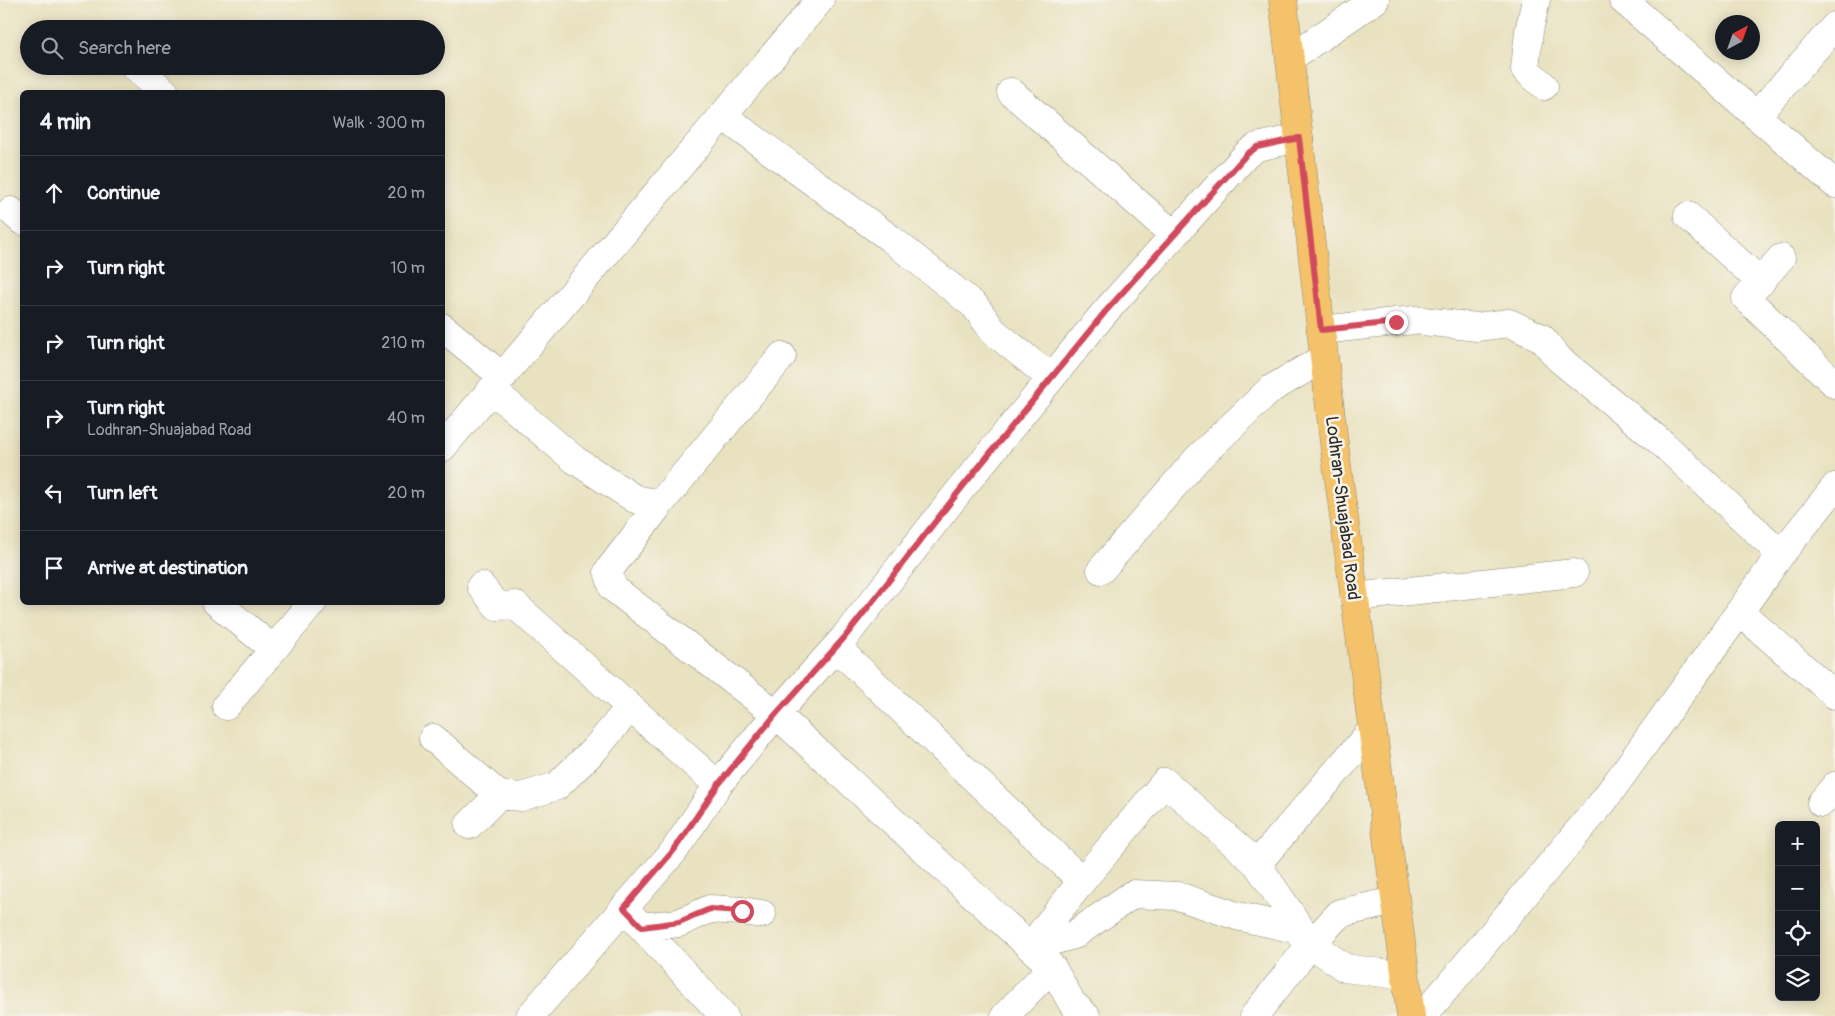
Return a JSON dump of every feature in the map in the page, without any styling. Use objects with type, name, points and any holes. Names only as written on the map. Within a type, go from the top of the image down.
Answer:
[{"type":"main road","name":"Lodhran-Shuajabad Road","points":[[1283,0],[1324,358],[1354,597],[1411,1016]]},
{"type":"street","points":[[445,445],[820,0]]},
{"type":"street","points":[[1290,58],[1375,0]]},
{"type":"street","points":[[1536,0],[1526,53],[1525,69],[1544,86]]},
{"type":"street","points":[[1623,0],[1835,184]]},
{"type":"street","points":[[1756,116],[1835,26]]},
{"type":"street","points":[[144,75],[162,90]]},
{"type":"street","points":[[1011,92],[1174,235]]},
{"type":"street","points":[[723,116],[891,238],[975,306],[993,331],[1051,378]]},
{"type":"street","points":[[530,1016],[633,917],[674,850],[718,785],[776,714],[836,647],[960,490],[1105,312],[1247,154],[1257,147],[1299,138]]},
{"type":"street","points":[[1688,216],[1760,282]]},
{"type":"street","points":[[1781,258],[1746,298],[1835,384]]},
{"type":"street","points":[[1321,330],[1414,320],[1477,327],[1509,323],[1542,338],[1559,359],[1662,443],[1781,554]]},
{"type":"street","points":[[445,330],[574,460],[635,499],[660,504]]},
{"type":"street","points":[[782,356],[660,504],[608,571],[613,588],[776,714],[1052,967],[1072,1003],[1086,1016]]},
{"type":"street","points":[[1101,570],[1197,459],[1271,389],[1324,358]]},
{"type":"street","points":[[1423,1016],[1602,803],[1781,554],[1833,492]]},
{"type":"street","points":[[1354,597],[1574,573]]},
{"type":"street","points":[[480,586],[497,606],[515,605],[718,785]]},
{"type":"street","points":[[220,605],[273,649]]},
{"type":"street","points":[[226,706],[310,605]]},
{"type":"street","points":[[1740,612],[1835,695]]},
{"type":"street","points":[[836,647],[1082,881]]},
{"type":"street","points":[[433,738],[499,795],[521,797],[557,786],[596,748],[630,707]]},
{"type":"street","points":[[1257,864],[1372,730]]},
{"type":"street","points":[[1030,947],[1164,782],[1257,864],[1311,944]]},
{"type":"street","points":[[469,826],[499,795]]},
{"type":"street","points":[[1030,947],[1074,935],[1133,894],[1178,896],[1238,916],[1296,929],[1311,944],[1345,968],[1406,976]]},
{"type":"street","points":[[1254,1016],[1311,944],[1340,914],[1395,901]]},
{"type":"street","points":[[633,917],[679,922],[710,909],[762,914]]},
{"type":"street","points":[[633,917],[724,1016]]},
{"type":"street","points":[[1005,1016],[1052,967]]},
{"type":"route","points":[[742,911],[710,909],[679,922],[642,927],[624,908],[674,850],[718,785],[776,714],[844,638],[960,490],[1105,312],[1247,154],[1257,147],[1299,138],[1321,330],[1396,322]]}]
